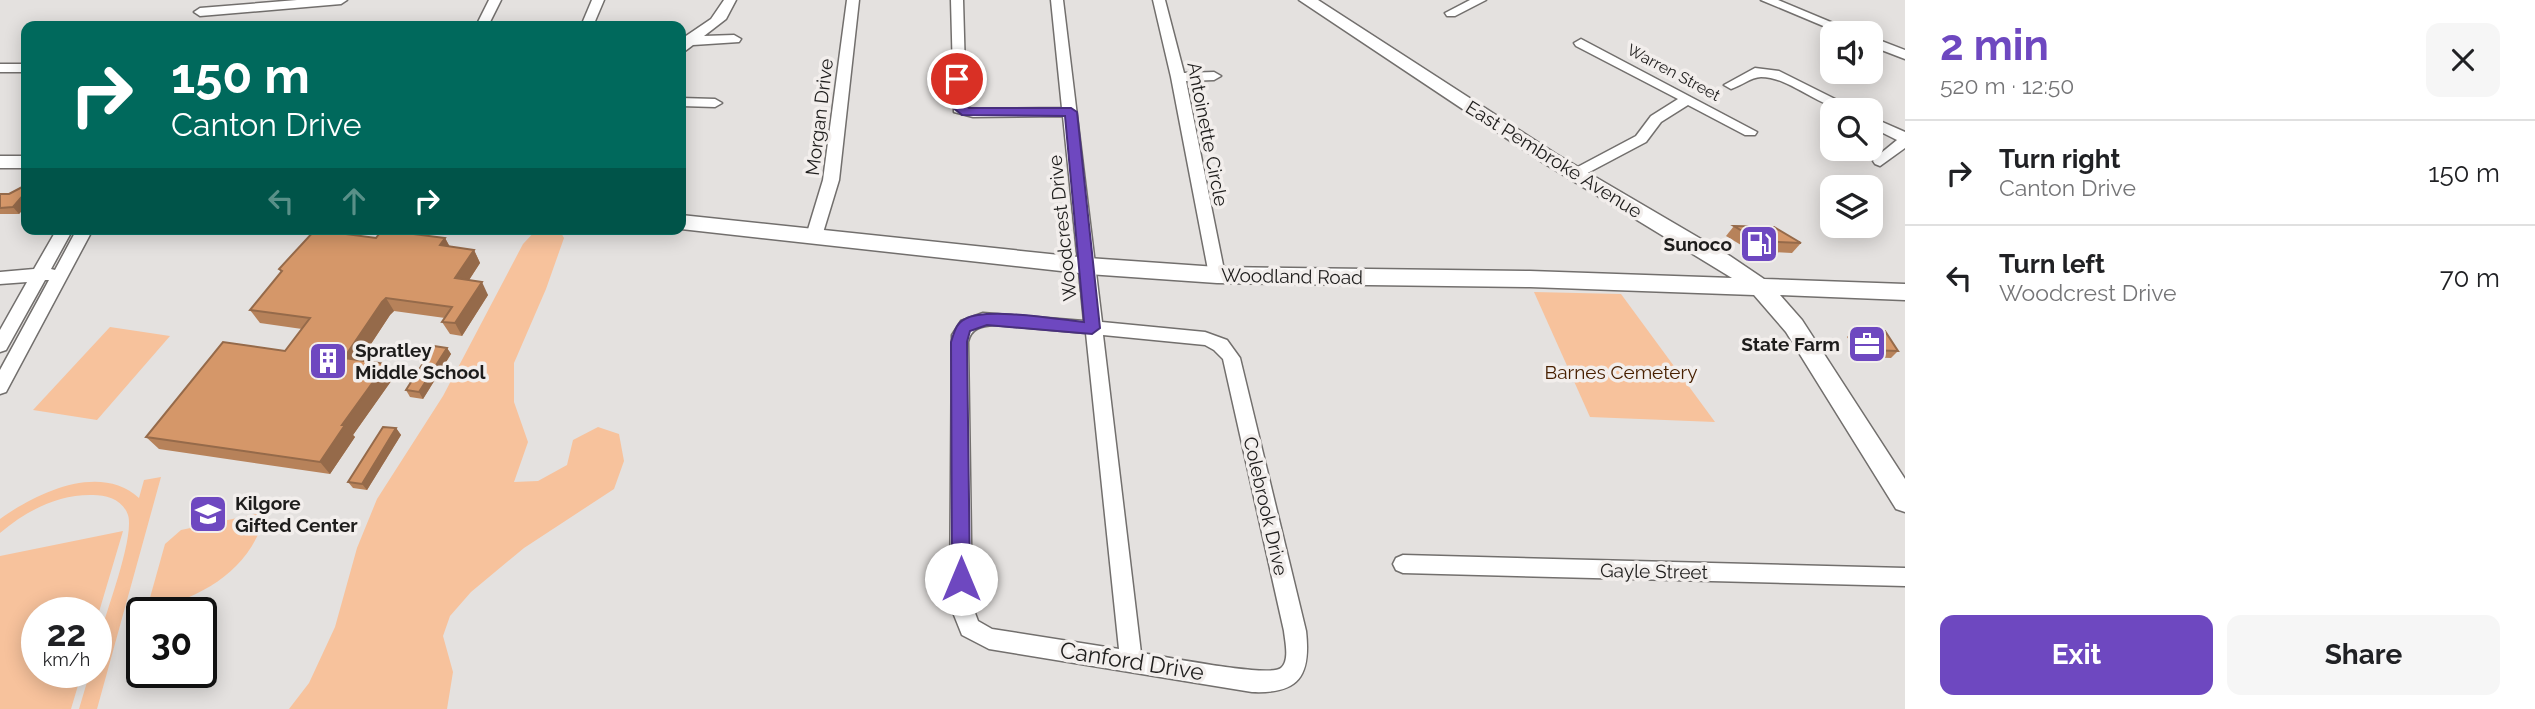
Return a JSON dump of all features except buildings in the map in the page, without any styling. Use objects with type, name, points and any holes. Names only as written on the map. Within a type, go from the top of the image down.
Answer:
[{"type":"main road","name":"East Pembroke Avenue","points":[[1307,0],[1575,174],[1714,255],[1760,287],[1794,326],[1905,501]]},
{"type":"main road","points":[[0,162],[21,162]]},
{"type":"main road","name":"Woodland Road","points":[[686,223],[1088,266],[1217,275],[1530,279],[1905,292]]},
{"type":"street","points":[[194,21],[204,6],[341,0]]},
{"type":"street","points":[[484,21],[495,0]]},
{"type":"street","points":[[589,21],[598,0]]},
{"type":"street","points":[[686,42],[722,18],[730,0]]},
{"type":"street","name":"Morgan Drive","points":[[814,236],[831,180],[853,0]]},
{"type":"street","points":[[957,0],[958,109],[972,113],[1071,112]]},
{"type":"street","name":"Woodcrest Drive","points":[[1057,0],[1131,660]]},
{"type":"street","name":"Antoinette Circle","points":[[1159,0],[1178,77],[1217,275]]},
{"type":"street","points":[[1451,13],[1480,0]]},
{"type":"street","points":[[1767,0],[1820,21]]},
{"type":"street","points":[[211,21],[221,5]]},
{"type":"street","points":[[686,44],[734,39]]},
{"type":"street","name":"Warren Street","points":[[1581,43],[1751,132]]},
{"type":"street","points":[[1883,46],[1905,55]]},
{"type":"street","points":[[0,68],[21,68]]},
{"type":"street","points":[[1731,85],[1755,72],[1774,74],[1825,98]]},
{"type":"street","points":[[1178,77],[1214,76]]},
{"type":"street","points":[[1575,174],[1641,139],[1656,119],[1688,99]]},
{"type":"street","points":[[686,102],[715,103]]},
{"type":"street","points":[[1883,127],[1905,139],[1883,158]]},
{"type":"street","points":[[0,345],[62,235]]},
{"type":"street","points":[[0,387],[82,235]]},
{"type":"street","points":[[0,278],[61,273]]},
{"type":"street","name":"Canford Drive","points":[[1092,328],[995,319],[970,323],[964,328],[959,342],[961,605],[970,628],[989,639],[1267,682],[1280,681],[1295,672]]},
{"type":"street","name":"Colebrook Drive","points":[[1092,328],[1198,337],[1221,344],[1228,351],[1234,365],[1292,618],[1298,648],[1295,672]]},
{"type":"street","name":"Gayle Street","points":[[1403,564],[1905,577]]},
{"type":"green space","points":[[531,235],[562,235],[564,238],[546,289],[514,363],[514,402],[528,442],[514,482],[538,481],[567,465],[573,440],[598,427],[619,434],[624,461],[614,489],[524,548],[471,592],[450,616],[443,636],[453,672],[447,709],[289,709],[309,683],[335,627],[357,548],[377,499],[443,396],[523,244]]},
{"type":"green space","name":"Barnes Cemetery","points":[[1534,292],[1621,294],[1715,422],[1590,417]]},
{"type":"green space","points":[[110,327],[170,336],[97,420],[33,410]]},
{"type":"green space","points":[[161,477],[112,655],[112,597],[127,541],[129,526],[126,510],[114,499],[80,495],[43,505],[0,533],[0,519],[50,491],[87,482],[106,482],[139,498],[144,480]]},
{"type":"green space","points":[[266,512],[249,551],[221,579],[188,597],[150,597],[165,544],[181,530]]},
{"type":"green space","points":[[123,531],[103,597],[21,597],[21,688],[77,688],[71,709],[0,709],[0,556]]},
{"type":"green space","points":[[85,688],[103,688],[97,709],[79,709]]},
{"type":"place","name":"Sunoco","points":[[1759,244]]},
{"type":"place","name":"State Farm","points":[[1867,344]]},
{"type":"place","name":"Spratley Middle School","points":[[328,361]]},
{"type":"place","name":"Kilgore Gifted Center","points":[[208,514]]},
{"type":"route","points":[[957,79],[957,106],[966,112],[1071,112],[1092,328],[987,319],[970,323],[960,335],[961,579]]}]
